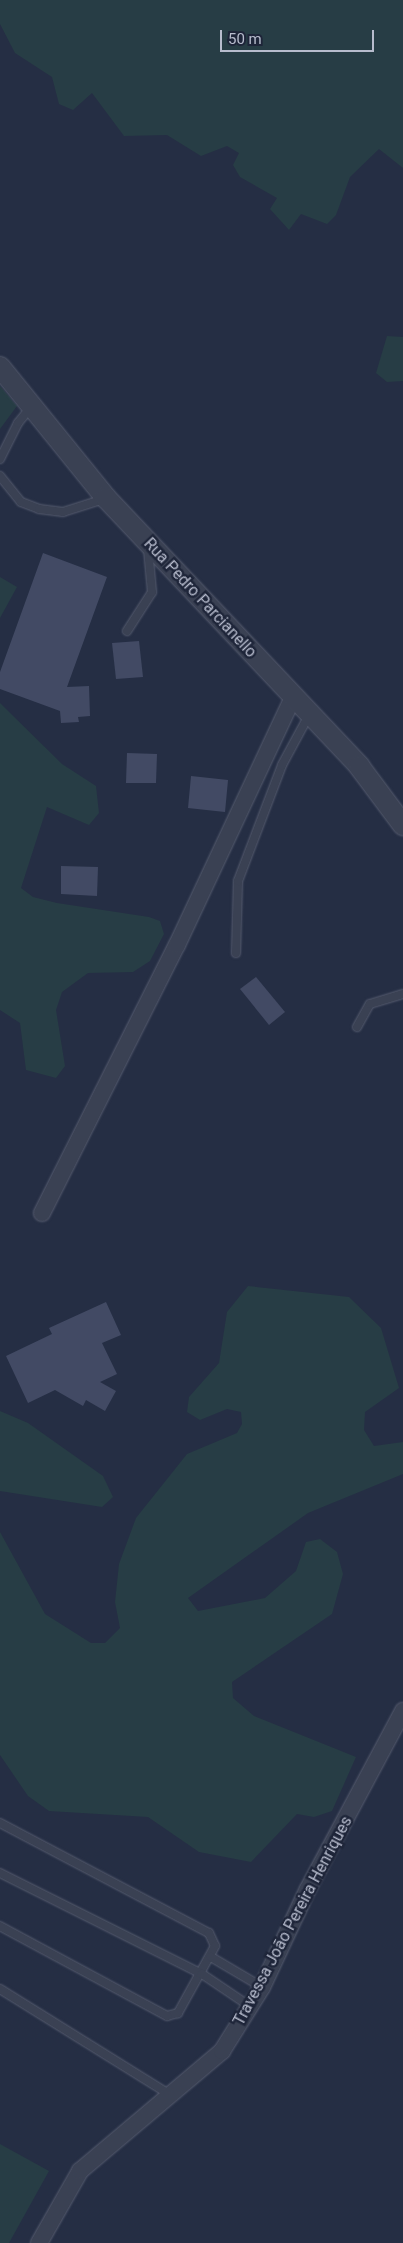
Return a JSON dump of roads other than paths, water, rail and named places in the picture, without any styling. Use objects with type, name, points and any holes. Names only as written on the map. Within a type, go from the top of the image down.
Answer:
[{"type":"street","name":"Rua Pedro Parcianello","points":[[0,367],[106,498],[310,713],[403,825]]},
{"type":"street","points":[[42,1213],[177,945],[293,697]]},
{"type":"street","name":"Travessa João Pereira Henriques","points":[[39,2243],[80,2171],[173,2097],[222,2051],[262,1987],[308,1889],[403,1710]]},
{"type":"lane","points":[[0,460],[18,423],[31,407]]},
{"type":"lane","points":[[0,476],[21,502],[39,509],[63,512],[106,498]]},
{"type":"lane","points":[[128,631],[152,592],[148,543]]},
{"type":"lane","points":[[236,953],[238,880],[282,765],[310,713]]},
{"type":"lane","points":[[358,1027],[370,1004],[403,994]]},
{"type":"lane","points":[[0,1823],[209,1933],[215,1946],[202,1974],[178,2013],[167,2016],[0,1926]]},
{"type":"lane","points":[[0,1873],[202,1974],[251,2007]]},
{"type":"lane","points":[[210,1957],[262,1987]]},
{"type":"lane","points":[[0,1989],[173,2097]]}]
